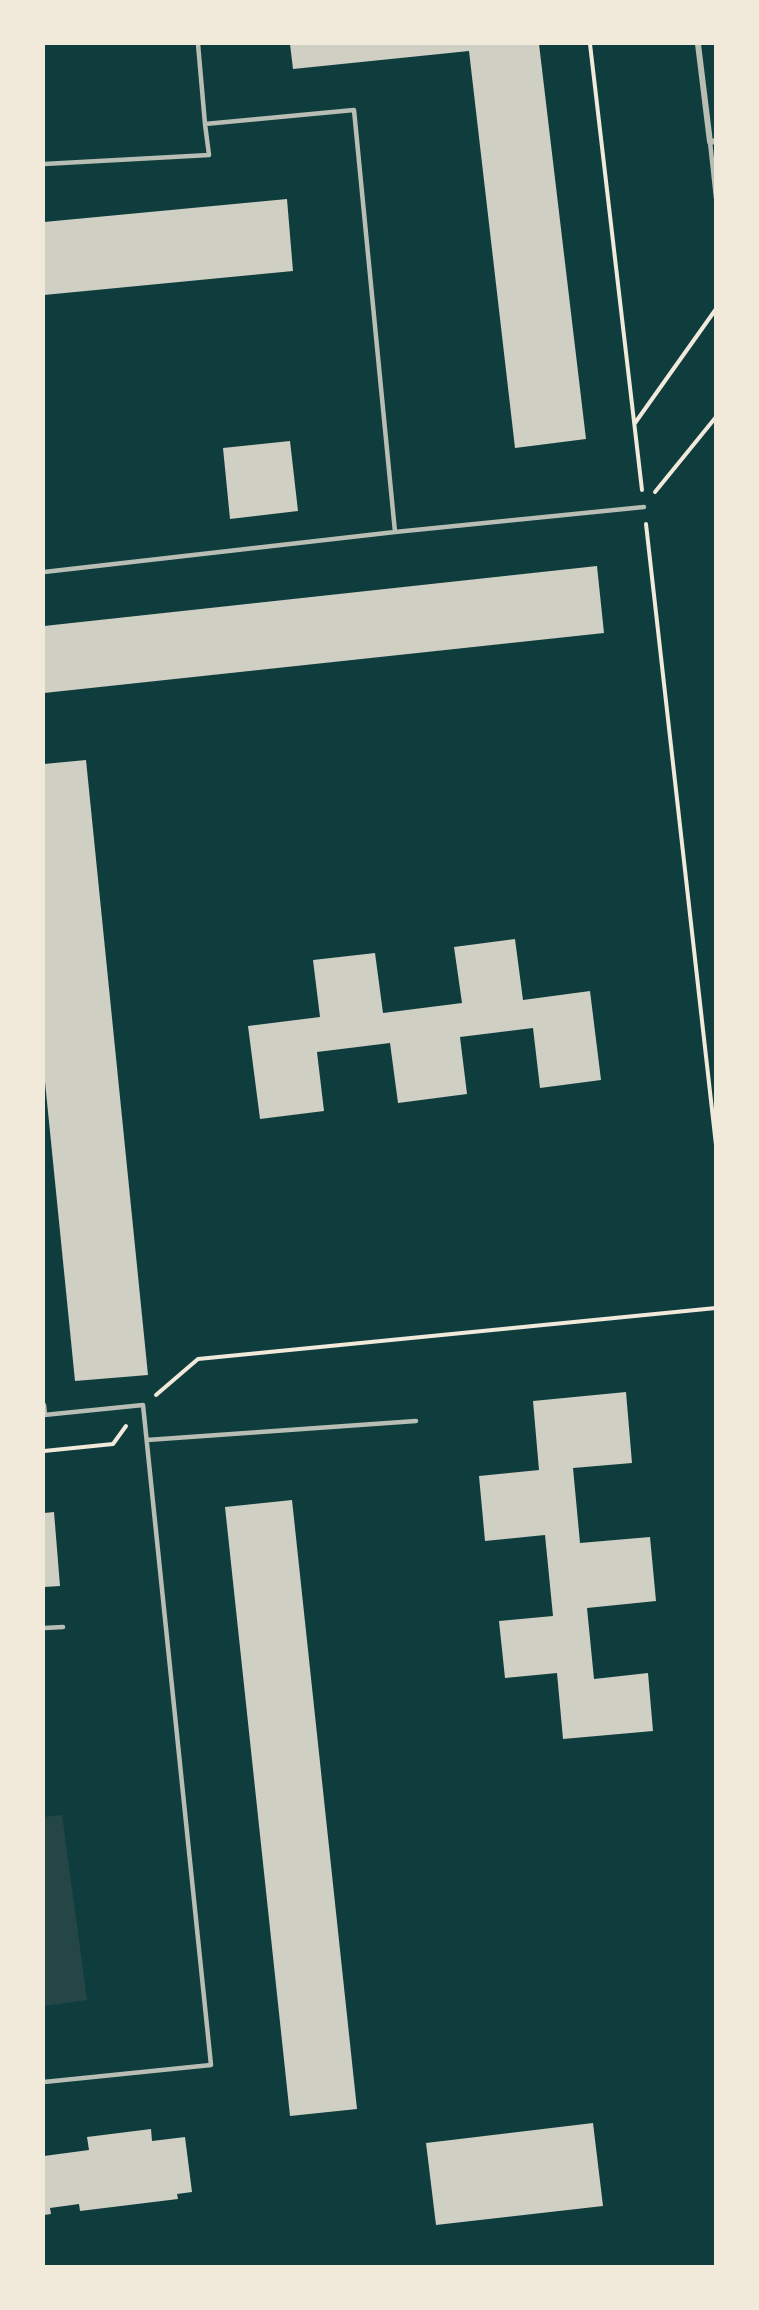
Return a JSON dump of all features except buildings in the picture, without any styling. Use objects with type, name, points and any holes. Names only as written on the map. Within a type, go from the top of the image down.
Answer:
[{"type":"street","points":[[698,44],[713,142]]},
{"type":"lane","points":[[44,164],[209,155],[198,44]]},
{"type":"lane","points":[[205,124],[354,110],[395,532]]},
{"type":"lane","points":[[713,142],[716,198]]},
{"type":"lane","points":[[44,572],[395,532],[644,507]]},
{"type":"lane","points":[[44,1405],[44,1415],[143,1405],[211,2064],[44,2082]]},
{"type":"lane","points":[[147,1440],[416,1421]]},
{"type":"lane","points":[[44,1629],[63,1627]]},
{"type":"path","points":[[591,44],[716,1145]]},
{"type":"path","points":[[634,424],[716,309]]},
{"type":"path","points":[[644,507],[716,417]]},
{"type":"path","points":[[44,1451],[113,1444],[143,1405],[198,1359],[716,1308]]},
{"type":"shaded area","points":[[62,1815],[87,2000],[44,2006],[44,1817]]}]
